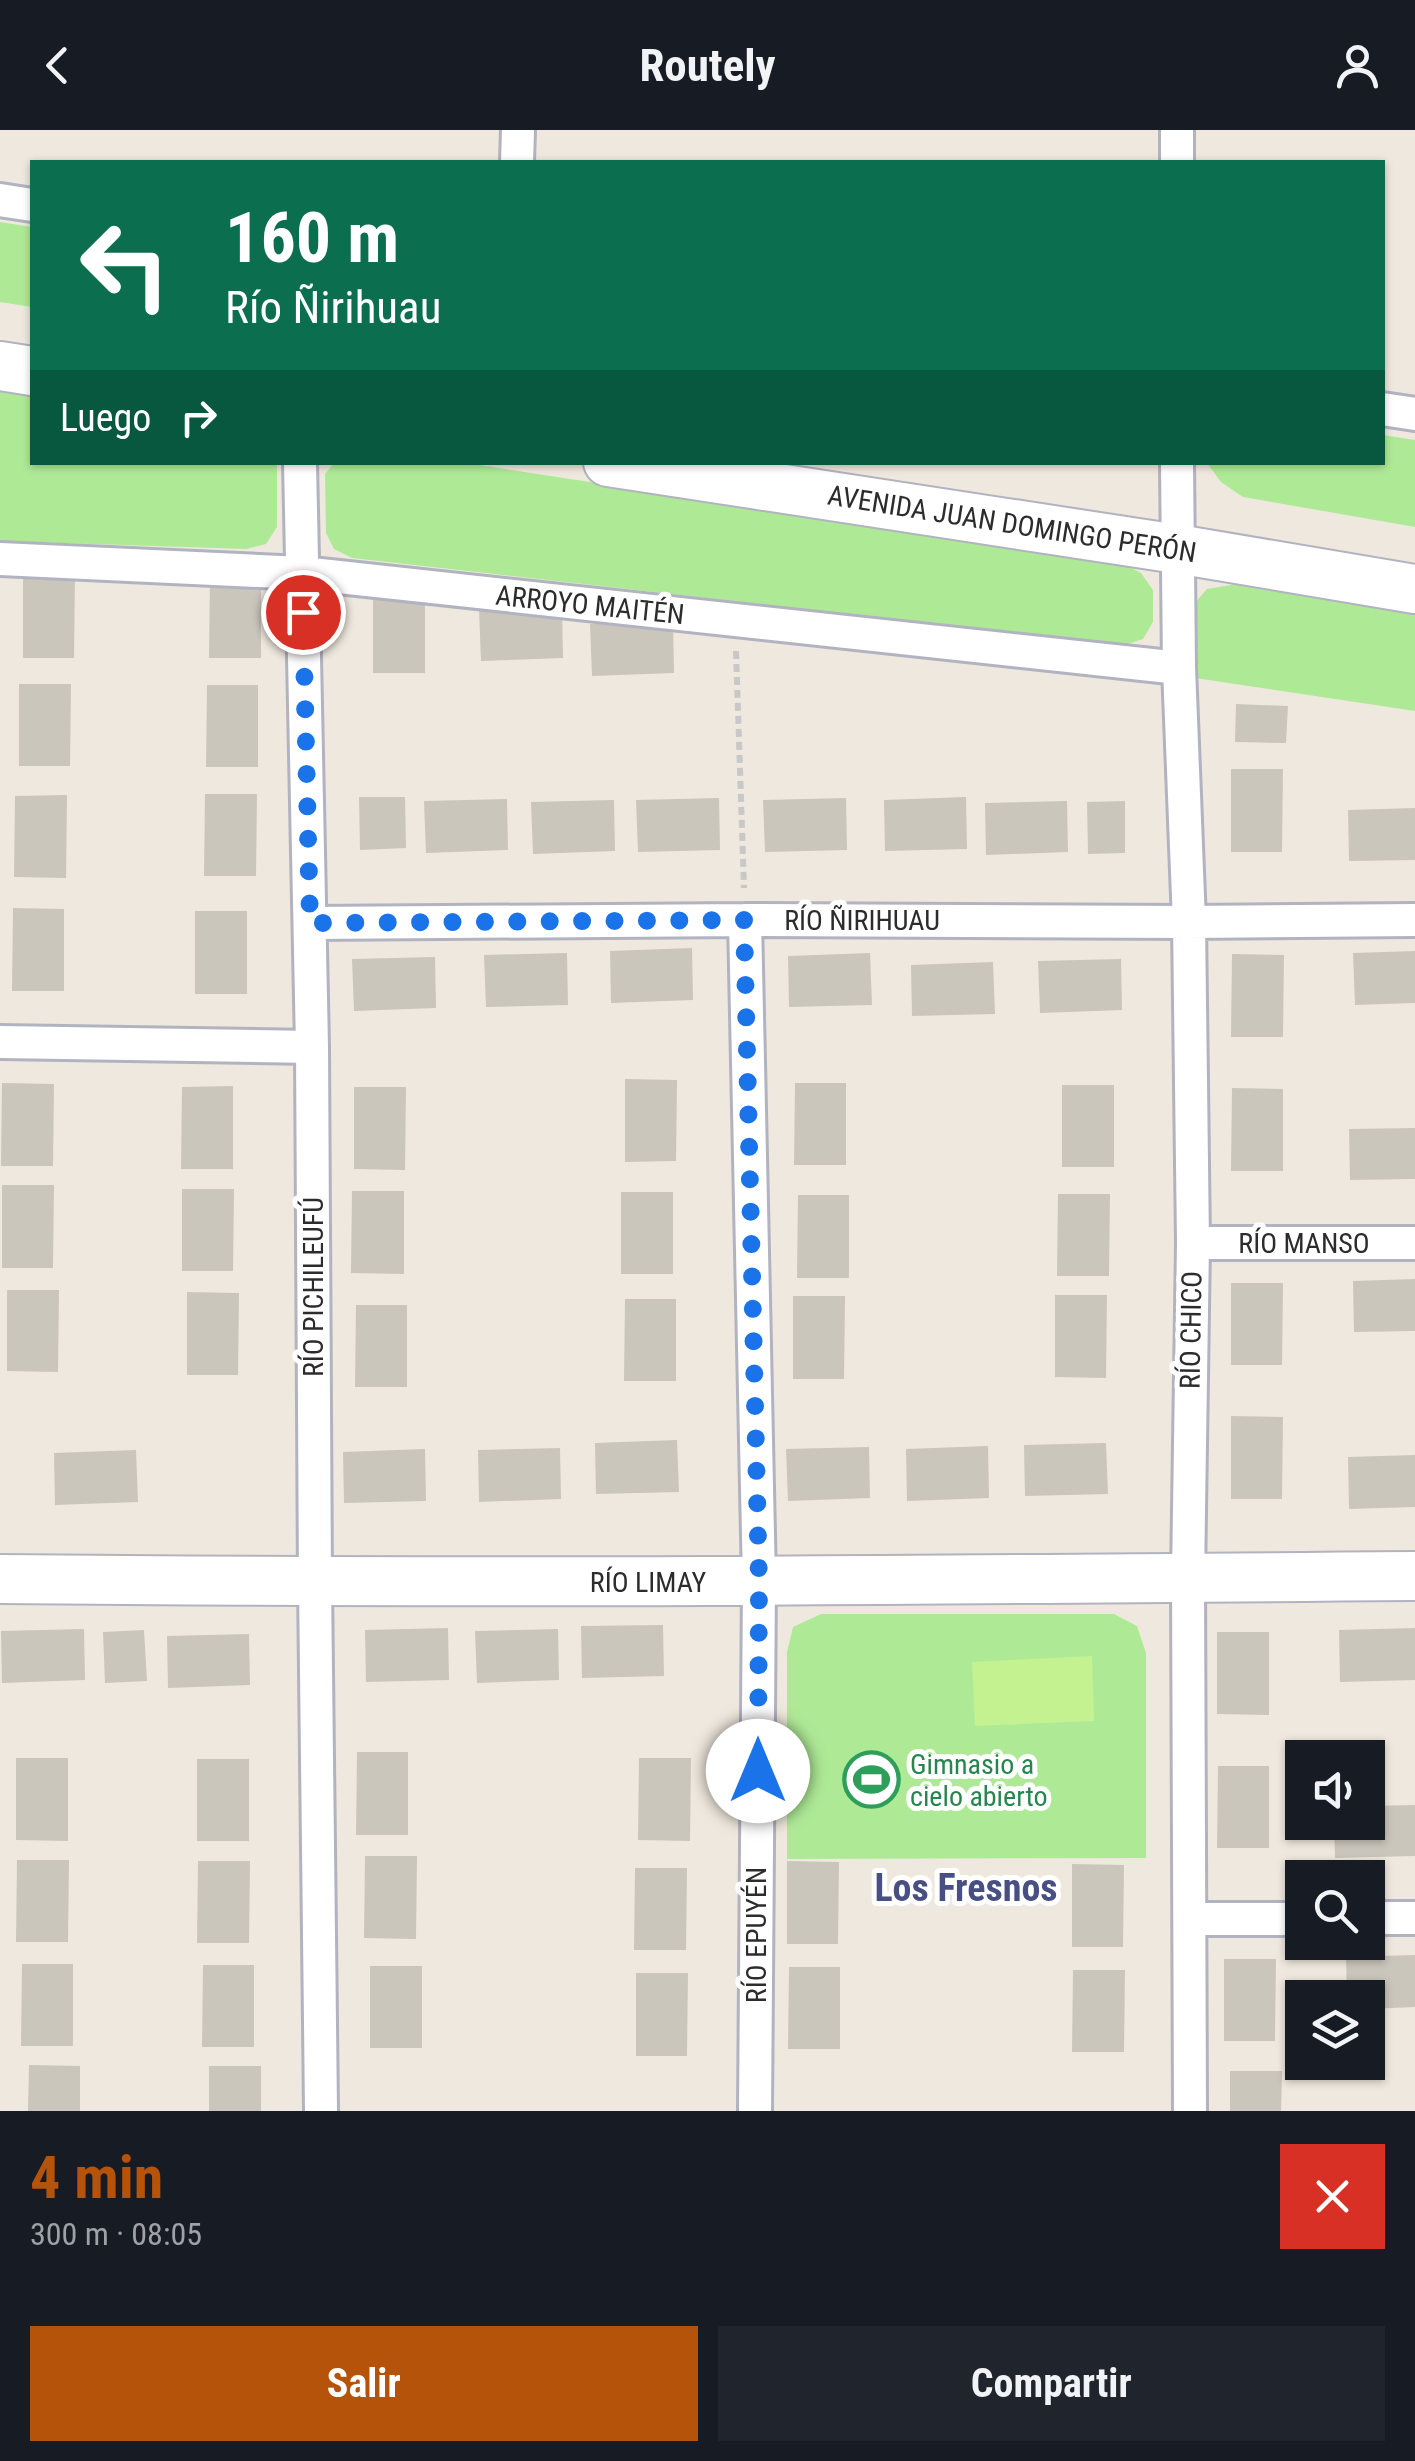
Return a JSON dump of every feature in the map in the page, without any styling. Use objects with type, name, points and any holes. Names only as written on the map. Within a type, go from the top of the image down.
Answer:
[{"type":"street","points":[[518,130],[518,160]]},
{"type":"street","points":[[1177,130],[1177,160]]},
{"type":"street","points":[[0,200],[30,205]]},
{"type":"street","points":[[0,366],[30,371]]},
{"type":"street","points":[[1385,409],[1415,414]]},
{"type":"street","name":"RÍO PICHILEUFÚ","points":[[300,465],[312,1046],[320,2111]]},
{"type":"street","name":"AVENIDA JUAN DOMINGO PERÓN","points":[[628,465],[1415,589]]},
{"type":"street","name":"RÍO CHICO","points":[[1177,465],[1179,668],[1189,922],[1192,1243],[1188,1578],[1190,2111]]},
{"type":"street","name":"ARROYO MAITÉN","points":[[0,558],[302,573],[1179,668]]},
{"type":"street","name":"RÍO EPUYÉN","points":[[744,920],[759,1582],[755,2111]]},
{"type":"street","name":"RÍO ÑIRIHUAU","points":[[310,923],[1415,920]]},
{"type":"street","points":[[0,1042],[312,1046]]},
{"type":"street","name":"RÍO MANSO","points":[[1192,1243],[1415,1243]]},
{"type":"street","name":"RÍO LIMAY","points":[[0,1579],[759,1582],[1415,1576]]},
{"type":"street","points":[[1385,1918],[1415,1918]]},
{"type":"street","points":[[1191,1920],[1285,1919]]},
{"type":"path","points":[[736,620],[744,920]]},
{"type":"green space","points":[[0,222],[30,227],[30,307],[0,302]]},
{"type":"green space","points":[[0,384],[30,390],[30,465],[277,465],[277,527],[266,544],[246,549],[0,541]]},
{"type":"green space","points":[[1385,435],[1415,440],[1415,527],[1243,497],[1221,482],[1208,465],[1385,465]]},
{"type":"green space","points":[[332,465],[479,465],[1122,563],[1141,573],[1153,590],[1153,622],[1143,639],[1124,645],[352,558],[334,549],[326,533],[325,474]]},
{"type":"green space","points":[[1237,584],[1415,612],[1415,711],[1195,678],[1194,604],[1207,589]]},
{"type":"green space","points":[[821,1614],[1114,1614],[1137,1626],[1146,1653],[1146,1858],[787,1859],[787,1652],[793,1627]]},
{"type":"green space","points":[[1092,1656],[1094,1721],[975,1726],[972,1662]]},
{"type":"building","points":[[210,575],[261,576],[261,658],[209,658]]},
{"type":"building","points":[[23,576],[75,576],[74,658],[23,658]]},
{"type":"building","points":[[373,591],[425,591],[425,673],[373,673]]},
{"type":"building","points":[[562,607],[563,658],[481,661],[479,609]]},
{"type":"building","points":[[673,622],[674,673],[592,676],[590,624]]},
{"type":"building","points":[[19,684],[71,684],[70,766],[19,766]]},
{"type":"building","points":[[207,685],[258,685],[258,767],[206,767]]},
{"type":"building","points":[[1236,704],[1288,706],[1286,743],[1235,742]]},
{"type":"building","points":[[1231,769],[1283,769],[1282,852],[1231,852]]},
{"type":"building","points":[[205,794],[257,794],[256,876],[204,876]]},
{"type":"building","points":[[67,795],[66,878],[14,877],[15,796]]},
{"type":"building","points":[[359,797],[405,797],[406,848],[360,850]]},
{"type":"building","points":[[966,797],[967,849],[885,851],[884,800]]},
{"type":"building","points":[[719,798],[720,850],[638,852],[636,800]]},
{"type":"building","points":[[846,798],[847,850],[765,852],[763,800]]},
{"type":"building","points":[[507,799],[508,850],[426,853],[424,801]]},
{"type":"building","points":[[614,800],[615,851],[533,854],[531,802]]},
{"type":"building","points":[[1067,801],[1068,852],[986,855],[985,803]]},
{"type":"building","points":[[1125,801],[1125,853],[1088,854],[1087,802]]},
{"type":"building","points":[[1415,808],[1415,860],[1349,861],[1348,810]]},
{"type":"building","points":[[13,908],[64,909],[64,991],[12,991]]},
{"type":"building","points":[[195,911],[247,911],[247,994],[195,994]]},
{"type":"building","points":[[692,948],[693,1000],[611,1003],[610,951]]},
{"type":"building","points":[[1415,951],[1415,1003],[1355,1005],[1353,953]]},
{"type":"building","points":[[567,953],[568,1005],[486,1007],[484,955]]},
{"type":"building","points":[[870,953],[872,1005],[789,1007],[788,956]]},
{"type":"building","points":[[1232,954],[1284,955],[1283,1037],[1231,1037]]},
{"type":"building","points":[[435,957],[436,1008],[354,1011],[352,959]]},
{"type":"building","points":[[1121,959],[1122,1010],[1040,1013],[1038,961]]},
{"type":"building","points":[[993,962],[995,1014],[912,1016],[911,965]]},
{"type":"building","points":[[625,1079],[677,1080],[676,1161],[625,1162]]},
{"type":"building","points":[[2,1083],[54,1084],[53,1166],[1,1166]]},
{"type":"building","points":[[795,1083],[846,1083],[846,1165],[794,1165]]},
{"type":"building","points":[[1062,1085],[1114,1085],[1114,1167],[1062,1167]]},
{"type":"building","points":[[233,1086],[233,1169],[181,1169],[182,1087]]},
{"type":"building","points":[[354,1087],[406,1087],[405,1170],[354,1169]]},
{"type":"building","points":[[1232,1088],[1283,1089],[1283,1171],[1231,1171]]},
{"type":"building","points":[[1415,1128],[1415,1179],[1350,1180],[1349,1129]]},
{"type":"building","points":[[2,1185],[54,1185],[53,1268],[2,1268]]},
{"type":"building","points":[[182,1189],[234,1189],[233,1271],[182,1271]]},
{"type":"building","points":[[352,1191],[404,1191],[404,1274],[351,1273]]},
{"type":"building","points":[[621,1192],[673,1192],[673,1274],[621,1274]]},
{"type":"building","points":[[1058,1194],[1110,1194],[1109,1276],[1057,1276]]},
{"type":"building","points":[[798,1195],[849,1195],[849,1278],[797,1278]]},
{"type":"building","points":[[1415,1279],[1415,1331],[1354,1332],[1353,1281]]},
{"type":"building","points":[[1231,1283],[1283,1283],[1282,1365],[1231,1365]]},
{"type":"building","points":[[7,1290],[59,1290],[58,1372],[7,1371]]},
{"type":"building","points":[[187,1292],[239,1293],[238,1375],[187,1375]]},
{"type":"building","points":[[1055,1295],[1107,1295],[1106,1378],[1055,1377]]},
{"type":"building","points":[[793,1296],[845,1296],[844,1379],[793,1379]]},
{"type":"building","points":[[625,1299],[676,1299],[676,1381],[624,1381]]},
{"type":"building","points":[[356,1305],[407,1305],[407,1387],[355,1387]]},
{"type":"building","points":[[1231,1416],[1283,1417],[1282,1499],[1231,1499]]},
{"type":"building","points":[[677,1440],[679,1492],[596,1494],[595,1443]]},
{"type":"building","points":[[1106,1443],[1108,1494],[1025,1496],[1024,1445]]},
{"type":"building","points":[[988,1446],[989,1498],[907,1501],[906,1449]]},
{"type":"building","points":[[869,1447],[870,1498],[788,1501],[786,1449]]},
{"type":"building","points":[[560,1448],[561,1499],[479,1502],[478,1450]]},
{"type":"building","points":[[425,1449],[426,1501],[344,1503],[343,1452]]},
{"type":"building","points":[[136,1450],[138,1502],[55,1505],[54,1453]]},
{"type":"building","points":[[1415,1455],[1415,1507],[1349,1509],[1348,1457]]},
{"type":"building","points":[[663,1625],[664,1676],[582,1678],[581,1626]]},
{"type":"building","points":[[448,1628],[449,1680],[366,1682],[365,1630]]},
{"type":"building","points":[[1415,1628],[1415,1680],[1340,1682],[1339,1630]]},
{"type":"building","points":[[84,1629],[85,1680],[2,1683],[1,1631]]},
{"type":"building","points":[[558,1629],[559,1680],[477,1683],[475,1631]]},
{"type":"building","points":[[144,1630],[147,1681],[105,1683],[103,1632]]},
{"type":"building","points":[[1217,1632],[1269,1632],[1269,1715],[1217,1714]]},
{"type":"building","points":[[249,1634],[250,1685],[168,1688],[167,1636]]},
{"type":"building","points":[[357,1752],[408,1752],[408,1835],[356,1835]]},
{"type":"building","points":[[16,1758],[68,1758],[68,1841],[16,1840]]},
{"type":"building","points":[[639,1758],[691,1758],[690,1841],[638,1840]]},
{"type":"building","points":[[197,1759],[249,1759],[249,1841],[197,1841]]},
{"type":"building","points":[[1218,1766],[1269,1766],[1269,1848],[1217,1848]]},
{"type":"building","points":[[1415,1805],[1415,1856],[1335,1858],[1334,1840],[1385,1840],[1385,1806]]},
{"type":"building","points":[[365,1856],[417,1856],[416,1939],[364,1938]]},
{"type":"building","points":[[17,1860],[69,1860],[68,1942],[16,1942]]},
{"type":"building","points":[[198,1861],[250,1861],[249,1943],[197,1943]]},
{"type":"building","points":[[787,1861],[839,1862],[838,1944],[787,1944]]},
{"type":"building","points":[[1072,1864],[1124,1865],[1123,1947],[1072,1947]]},
{"type":"building","points":[[635,1868],[687,1868],[686,1950],[634,1950]]},
{"type":"building","points":[[1415,1955],[1415,2007],[1385,2008],[1385,1980],[1347,1980],[1346,1960],[1385,1960],[1385,1956]]},
{"type":"building","points":[[1224,1959],[1276,1959],[1275,2041],[1224,2041]]},
{"type":"building","points":[[22,1964],[73,1964],[73,2046],[21,2046]]},
{"type":"building","points":[[203,1965],[254,1965],[254,2047],[202,2047]]},
{"type":"building","points":[[370,1966],[422,1966],[422,2048],[370,2048]]},
{"type":"building","points":[[789,1967],[840,1967],[840,2049],[788,2049]]},
{"type":"building","points":[[1073,1970],[1125,1970],[1124,2052],[1072,2052]]},
{"type":"building","points":[[636,1973],[688,1973],[687,2056],[636,2056]]},
{"type":"building","points":[[29,2065],[80,2066],[80,2111],[28,2111]]},
{"type":"building","points":[[209,2066],[261,2066],[261,2111],[209,2111]]},
{"type":"building","points":[[1230,2071],[1282,2071],[1281,2111],[1230,2111]]},
{"type":"place","name":"Gimnasio a cielo abierto","points":[[871,1780]]},
{"type":"district","name":"Los Fresnos","points":[[966,1888]]},
{"type":"route","points":[[303,612],[310,923],[744,920],[759,1582],[758,1771]]}]
